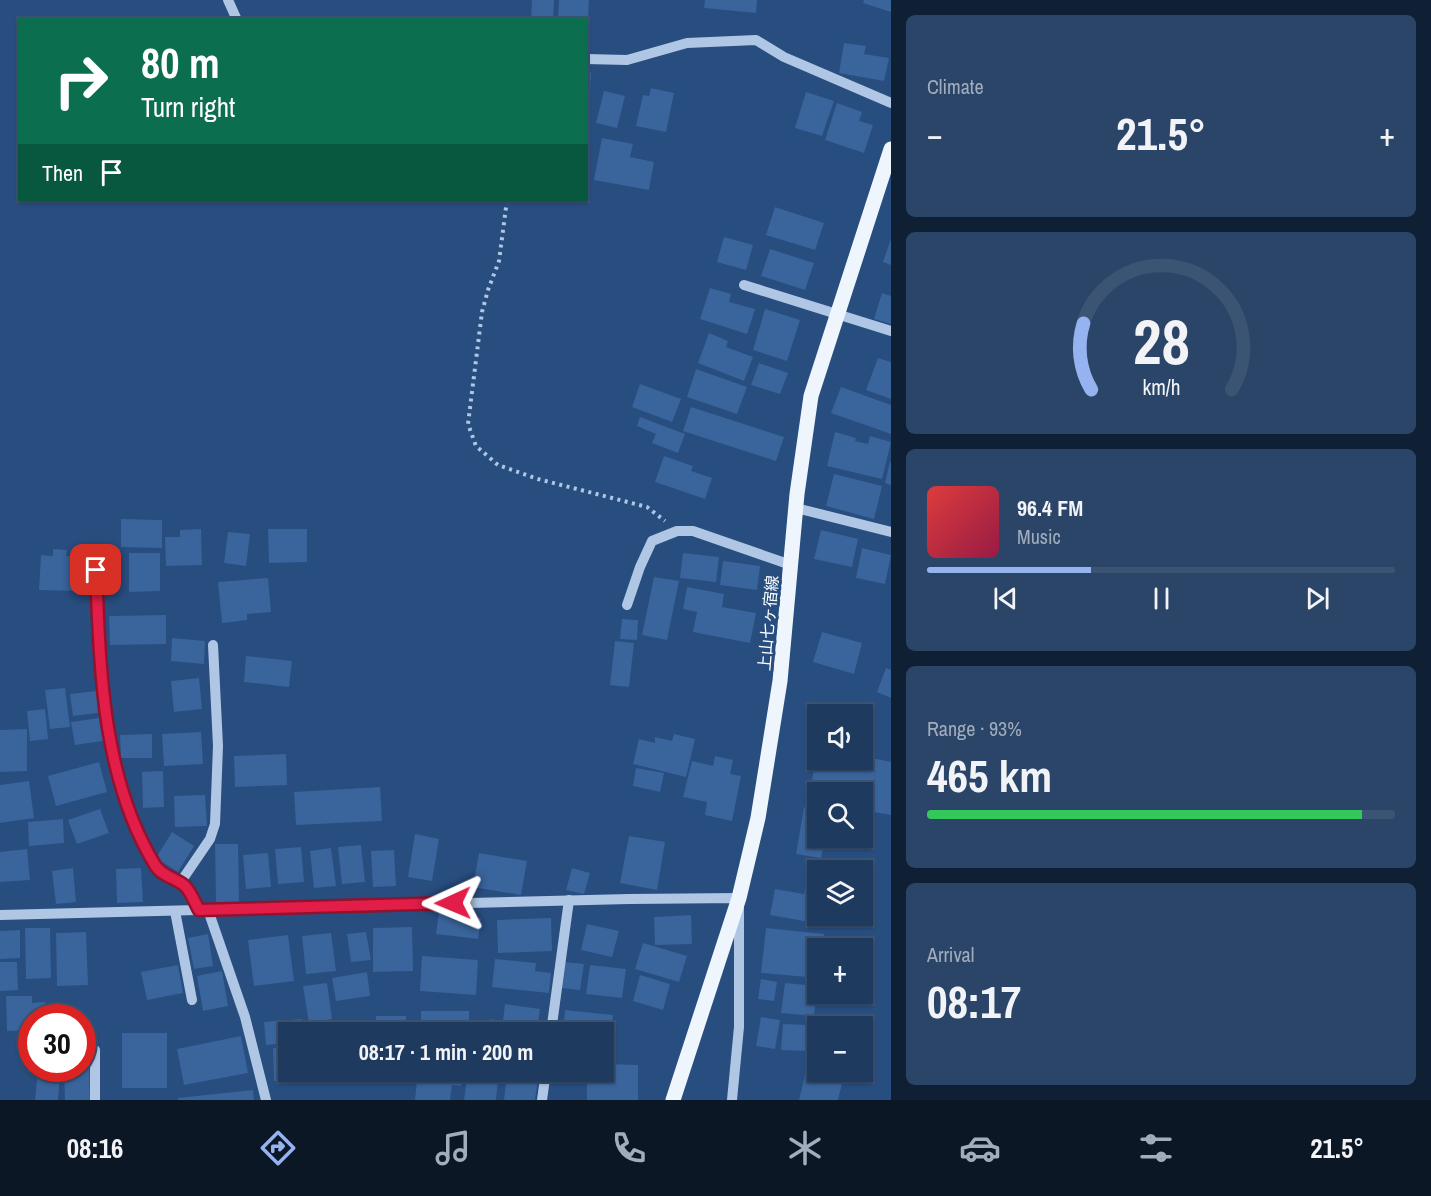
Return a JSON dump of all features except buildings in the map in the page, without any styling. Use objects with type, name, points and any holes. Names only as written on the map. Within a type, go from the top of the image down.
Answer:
[{"type":"main road","name":"上山七ヶ宿線","points":[[673,1100],[739,898],[758,818],[780,681],[796,508],[811,396],[891,149]]},
{"type":"street","points":[[228,0],[236,18]]},
{"type":"street","points":[[588,59],[627,60],[687,43],[756,40],[784,57],[891,103]]},
{"type":"street","points":[[744,285],[891,331]]},
{"type":"street","points":[[796,508],[891,532]]},
{"type":"street","points":[[627,605],[639,567],[652,541],[677,531],[693,531],[791,565]]},
{"type":"street","points":[[96,570],[107,720],[121,782],[138,834],[157,868],[185,886],[204,910],[245,1017],[266,1100]]},
{"type":"street","points":[[180,883],[210,839],[215,824],[218,746],[213,645]]},
{"type":"street","points":[[0,915],[569,900],[739,898],[739,1027],[732,1100]]},
{"type":"street","points":[[552,1022],[569,900]]},
{"type":"street","points":[[175,911],[192,1000]]},
{"type":"street","points":[[95,1082],[95,1100]]},
{"type":"street","points":[[542,1100],[544,1082]]},
{"type":"path","points":[[507,201],[499,261],[482,312],[469,412],[468,424],[476,446],[498,465],[538,479],[647,507],[677,531]]},
{"type":"route","points":[[96,570],[107,720],[121,782],[138,834],[157,868],[185,886],[199,910],[453,903]]}]
